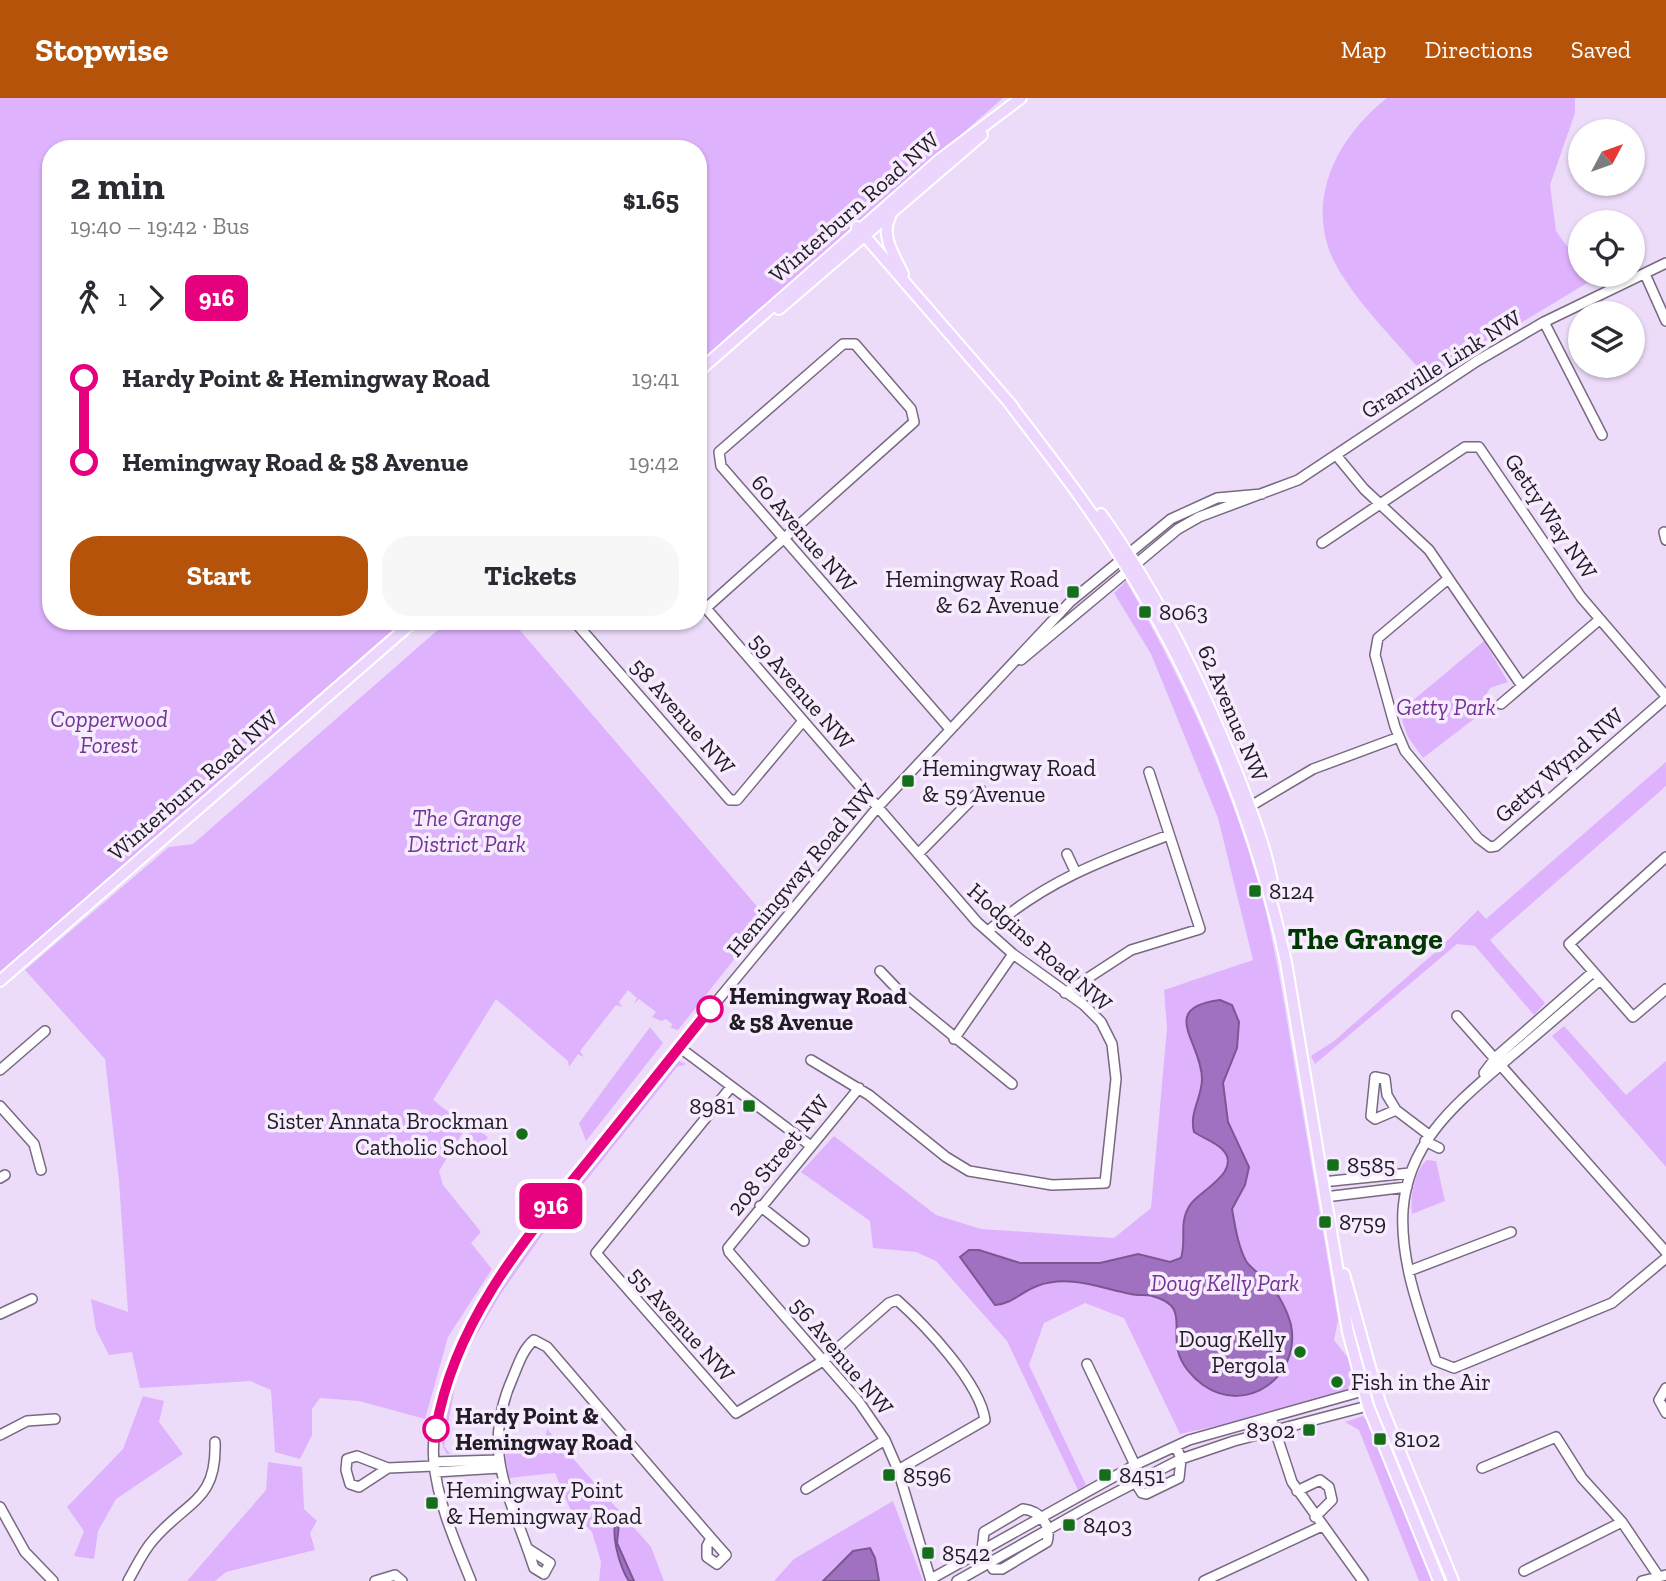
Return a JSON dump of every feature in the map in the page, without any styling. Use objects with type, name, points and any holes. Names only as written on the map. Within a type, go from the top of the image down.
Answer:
[{"type":"main road","name":"Winterburn Road NW","points":[[861,231],[892,213],[1020,99]]},
{"type":"main road","name":"Winterburn Road NW","points":[[707,365],[957,145],[1020,99]]},
{"type":"main road","points":[[892,213],[886,224],[887,237],[908,286]]},
{"type":"main road","name":"62 Avenue NW","points":[[861,231],[1010,404],[1125,555],[1182,666],[1246,808],[1272,876],[1348,1332],[1368,1406],[1439,1581]]},
{"type":"main road","name":"Winterburn Road NW","points":[[0,981],[404,630]]},
{"type":"main road","name":"62 Avenue NW","points":[[1331,1228],[1380,1403],[1453,1581]]},
{"type":"street","name":"Granville Link NW","points":[[1645,274],[1666,266]]},
{"type":"street","points":[[1645,274],[1666,321]]},
{"type":"street","name":"Granville Link NW","points":[[1132,567],[1178,528],[1298,480],[1477,360],[1544,322],[1618,287]]},
{"type":"street","points":[[1544,322],[1602,435]]},
{"type":"street","name":"60 Avenue NW","points":[[782,537],[914,422],[911,409],[851,343],[843,345],[718,455],[721,466],[782,537],[950,729]]},
{"type":"street","name":"Getty Way NW","points":[[1381,505],[1465,447],[1479,447],[1599,620],[1666,697]]},
{"type":"street","points":[[1336,455],[1381,505],[1422,542],[1522,686]]},
{"type":"street","name":"Granville Link NW","points":[[1125,555],[1171,519],[1204,502],[1233,495],[1262,494]]},
{"type":"street","points":[[1322,542],[1381,505]]},
{"type":"street","points":[[707,607],[782,537]]},
{"type":"street","name":"Hemingway Road NW","points":[[471,1581],[452,1531],[435,1467],[433,1444],[438,1413],[459,1349],[486,1295],[533,1229],[679,1047],[877,808],[1071,601],[1125,555]]},
{"type":"street","name":"Hemingway Road NW","points":[[1007,672],[1132,567]]},
{"type":"street","points":[[1246,808],[1313,769],[1399,737],[1375,645],[1378,638],[1448,579]]},
{"type":"street","name":"59 Avenue NW","points":[[707,609],[877,808]]},
{"type":"street","points":[[1501,705],[1599,620]]},
{"type":"street","name":"58 Avenue NW","points":[[583,630],[730,800],[737,800],[803,721]]},
{"type":"street","name":"Getty Wynd NW","points":[[1399,737],[1419,771],[1478,838],[1490,847],[1496,846],[1666,697]]},
{"type":"street","points":[[1065,993],[1131,950],[1200,929],[1149,772]]},
{"type":"street","points":[[918,854],[981,790]]},
{"type":"street","name":"Hodgins Road NW","points":[[811,1060],[859,1088],[946,1157],[969,1171],[1052,1185],[1103,1186],[1107,1179],[1116,1055],[1101,1022],[988,932],[945,889],[877,808]]},
{"type":"street","points":[[988,932],[1030,897],[1075,871],[1169,835]]},
{"type":"street","points":[[1067,853],[1075,871]]},
{"type":"street","points":[[1666,858],[1569,944],[1633,1017],[1666,989]]},
{"type":"street","points":[[954,1038],[1013,954]]},
{"type":"street","points":[[880,971],[954,1038],[1012,1084]]},
{"type":"street","points":[[1593,972],[1499,1061],[1427,1138],[1410,1172],[1403,1211],[1409,1271],[1436,1361],[1454,1368],[1612,1303],[1666,1258]]},
{"type":"street","points":[[1499,1061],[1600,980]]},
{"type":"street","points":[[1457,1016],[1666,1252]]},
{"type":"street","points":[[0,1070],[45,1031]]},
{"type":"street","points":[[679,1047],[811,1146]]},
{"type":"street","points":[[1396,1110],[1375,1119],[1371,1116],[1375,1077],[1385,1080],[1387,1094],[1396,1110],[1439,1148]]},
{"type":"street","name":"55 Avenue NW","points":[[731,1087],[596,1253],[736,1413],[823,1361]]},
{"type":"street","name":"208 Street NW","points":[[728,1248],[859,1088]]},
{"type":"street","points":[[0,1106],[34,1144],[41,1170]]},
{"type":"street","points":[[1322,1182],[1410,1172]]},
{"type":"street","points":[[1325,1197],[1407,1187]]},
{"type":"street","points":[[760,1206],[804,1241]]},
{"type":"street","points":[[1409,1271],[1511,1232]]},
{"type":"street","name":"56 Avenue NW","points":[[728,1248],[859,1402],[885,1440],[898,1470],[931,1580]]},
{"type":"street","points":[[0,1314],[32,1299]]},
{"type":"street","points":[[823,1361],[889,1303],[897,1300],[929,1329],[954,1362],[984,1409],[985,1420],[898,1470]]},
{"type":"street","points":[[527,1548],[499,1464],[499,1419],[506,1393],[531,1343],[538,1340],[711,1538]]},
{"type":"street","points":[[1087,1364],[1135,1465],[1135,1482],[1140,1491],[1146,1494],[1176,1480],[1180,1474],[1181,1459],[1176,1446]]},
{"type":"street","points":[[931,1580],[1041,1516],[1176,1446],[1219,1430],[1375,1388]]},
{"type":"street","points":[[1666,1388],[1659,1400],[1666,1413]]},
{"type":"street","points":[[957,1581],[1048,1529],[1181,1459],[1234,1441],[1380,1403]]},
{"type":"street","points":[[1271,1418],[1286,1469],[1297,1491],[1363,1581]]},
{"type":"street","points":[[0,1435],[27,1422],[55,1419]]},
{"type":"street","points":[[1482,1468],[1556,1437],[1582,1478],[1622,1522],[1659,1578],[1642,1581]]},
{"type":"street","points":[[806,1489],[885,1440]]},
{"type":"street","points":[[128,1581],[152,1541],[201,1496],[211,1482],[215,1442]]},
{"type":"street","points":[[388,1468],[359,1487],[350,1484],[346,1470],[347,1459],[356,1456],[388,1468],[499,1464]]},
{"type":"street","points":[[1297,1491],[1320,1480],[1329,1487],[1332,1500],[1315,1517]]},
{"type":"street","points":[[0,1507],[25,1552],[52,1581]]},
{"type":"street","points":[[989,1562],[982,1550],[984,1532],[994,1525],[1023,1509],[1041,1516],[1048,1529]]},
{"type":"street","points":[[1524,1571],[1622,1522]]},
{"type":"street","points":[[1204,1581],[1322,1526]]},
{"type":"street","points":[[375,1581],[395,1575],[402,1581]]},
{"type":"green space","name":"Copperwood Forest","points":[[0,98],[1003,98],[707,357],[707,140],[42,140],[42,630],[393,630],[0,972]]},
{"type":"green space","points":[[1387,98],[1575,98],[1575,113],[1573,119],[1568,119],[1568,133],[1550,185],[1556,231],[1568,248],[1568,287],[1580,287],[1428,379],[1346,282],[1327,243],[1323,220],[1324,196],[1330,174],[1353,132]]},
{"type":"green space","name":"Doug Kelly Park","points":[[1126,581],[1201,727],[1232,803],[1258,882],[1280,978],[1338,1320],[1334,1340],[1349,1359],[1356,1388],[1258,1417],[1180,1434],[1124,1318],[1085,1303],[1044,1323],[1029,1365],[1086,1485],[1078,1490],[1007,1341],[936,1261],[916,1252],[873,1248],[870,1221],[801,1172],[834,1136],[936,1215],[981,1229],[1114,1238],[1151,1208],[1167,1028],[1164,990],[1253,960],[1218,818],[1151,654],[1114,593]]},
{"type":"green space","name":"The Grange District Park","points":[[438,630],[520,630],[767,918],[678,1030],[671,1028],[672,1024],[666,1019],[661,1021],[652,1017],[656,1012],[639,999],[634,1004],[637,998],[628,990],[619,1002],[622,1007],[616,1005],[580,1051],[584,1057],[578,1054],[569,1067],[568,1061],[496,999],[433,1100],[467,1126],[439,1171],[443,1185],[481,1232],[471,1243],[492,1269],[448,1337],[425,1419],[359,1401],[320,1398],[312,1409],[312,1435],[300,1459],[275,1452],[271,1390],[250,1381],[140,1388],[132,1352],[109,1355],[96,1330],[91,1299],[128,1312],[119,1181],[105,1059],[25,970],[169,847],[193,844]]},
{"type":"green space","name":"Getty Park","points":[[1484,641],[1508,682],[1490,688],[1485,697],[1487,709],[1423,758],[1408,737],[1399,712]]},
{"type":"green space","points":[[1666,762],[1666,786],[1490,940],[1545,1003],[1534,1015],[1475,946],[1457,944],[1315,1064],[1311,1056],[1334,1041],[1439,949],[1478,910],[1486,919]]},
{"type":"green space","points":[[1564,1026],[1626,1095],[1666,1061],[1666,1167],[1552,1036]]},
{"type":"green space","points":[[650,1027],[663,1043],[586,1141],[579,1123]]},
{"type":"green space","points":[[674,1062],[686,1064],[677,1067],[540,1238],[500,1295],[467,1351],[456,1380],[444,1446],[450,1454],[447,1454],[444,1449],[441,1437],[446,1408],[467,1345],[482,1315],[539,1232]]},
{"type":"green space","points":[[474,1127],[488,1137],[474,1156],[468,1151],[477,1138],[467,1151],[460,1145]]},
{"type":"green space","points":[[1427,1160],[1436,1161],[1445,1201],[1412,1214],[1414,1185]]},
{"type":"green space","points":[[143,1396],[164,1401],[159,1422],[183,1454],[116,1499],[98,1531],[94,1559],[74,1556],[84,1531],[67,1507],[123,1449]]},
{"type":"green space","points":[[1363,1416],[1369,1422],[1434,1581],[1419,1581],[1359,1430],[1345,1422]]},
{"type":"green space","points":[[547,1429],[651,1547],[664,1581],[634,1581],[617,1543],[618,1515],[615,1530],[617,1549],[629,1581],[599,1581],[601,1562],[592,1532],[571,1511],[555,1473],[509,1478],[504,1446],[544,1446]]},
{"type":"green space","points":[[268,1462],[302,1467],[304,1509],[317,1521],[310,1533],[315,1550],[226,1572],[215,1581],[187,1581],[266,1490]]},
{"type":"green space","points":[[893,1501],[923,1581],[879,1581],[875,1558],[837,1565],[823,1581],[774,1581],[794,1559]]},
{"type":"shaded area","points":[[1220,1000],[1232,1005],[1239,1022],[1237,1048],[1223,1083],[1228,1122],[1249,1167],[1245,1185],[1232,1209],[1236,1229],[1246,1261],[1272,1287],[1285,1309],[1291,1325],[1292,1343],[1288,1360],[1279,1375],[1267,1386],[1253,1393],[1237,1396],[1220,1393],[1203,1385],[1188,1370],[1178,1351],[1174,1311],[1163,1300],[1150,1295],[1134,1295],[1084,1283],[1061,1281],[1037,1286],[995,1305],[960,1257],[969,1250],[979,1250],[1020,1263],[1100,1263],[1138,1254],[1170,1262],[1181,1258],[1186,1212],[1195,1199],[1218,1180],[1228,1165],[1222,1149],[1194,1132],[1194,1111],[1202,1079],[1200,1065],[1187,1029],[1187,1019],[1191,1011],[1201,1004]]},
{"type":"shaded area","points":[[620,1514],[617,1543],[634,1581],[629,1581],[625,1575],[616,1548],[615,1528]]},
{"type":"shaded area","points":[[870,1548],[875,1558],[879,1581],[823,1581],[853,1551]]},
{"type":"bus line","name":"916","points":[[436,1429],[438,1413],[459,1349],[486,1295],[533,1229],[710,1009]]},
{"type":"place","name":"Hemingway Road & 62 Avenue","points":[[1073,592]]},
{"type":"place","name":"8063","points":[[1145,612]]},
{"type":"place","name":"Hemingway Road & 59 Avenue","points":[[908,781]]},
{"type":"place","name":"8124","points":[[1255,891]]},
{"type":"place","name":"Hemingway Road & 58 Avenue","points":[[710,1009]]},
{"type":"place","name":"8981","points":[[749,1106]]},
{"type":"place","name":"Sister Annata Brockman Catholic School","points":[[522,1134]]},
{"type":"place","name":"8585","points":[[1333,1165]]},
{"type":"place","name":"8759","points":[[1325,1222]]},
{"type":"place","name":"Doug Kelly Pergola","points":[[1300,1352]]},
{"type":"place","name":"Fish in the Air","points":[[1337,1382]]},
{"type":"place","name":"Hardy Point & Hemingway Road","points":[[436,1429]]},
{"type":"place","name":"8302","points":[[1309,1430]]},
{"type":"place","name":"8102","points":[[1380,1439]]},
{"type":"place","name":"8596","points":[[889,1475]]},
{"type":"place","name":"8451","points":[[1105,1475]]},
{"type":"place","name":"Hemingway Point & Hemingway Road","points":[[432,1503]]},
{"type":"place","name":"8403","points":[[1069,1525]]},
{"type":"place","name":"8542","points":[[928,1553]]},
{"type":"district","name":"The Grange","points":[[1365,939]]}]
